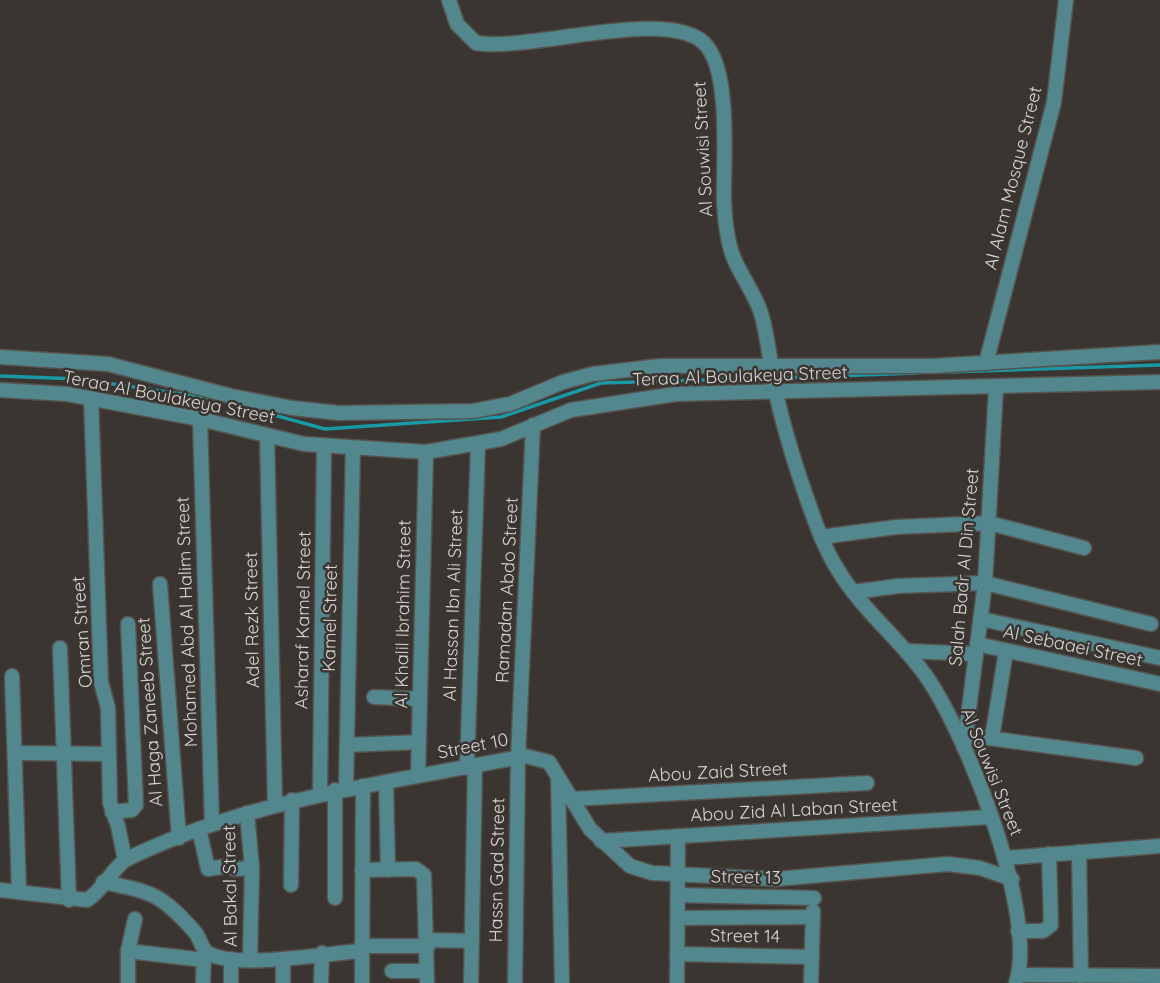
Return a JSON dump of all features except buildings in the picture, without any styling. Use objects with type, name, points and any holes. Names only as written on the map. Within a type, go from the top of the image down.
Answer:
[{"type":"street","name":"Al Souwisi Street","points":[[449,0],[465,36],[476,43],[488,45],[633,30],[692,35],[712,52],[720,86],[724,203],[729,245],[757,302],[794,463],[821,537],[838,571],[853,592],[907,651],[965,741],[1012,879],[1018,931],[1017,979]]},
{"type":"street","name":"Al Alam Mosque Street","points":[[986,363],[1051,114],[1066,0]]},
{"type":"street","name":"Teraa Al Boulakeya Street","points":[[0,357],[108,364],[231,396],[292,408],[339,413],[473,411],[510,404],[563,382],[622,369],[932,366],[1160,352]]},
{"type":"street","name":"Teraa Al Boulakeya Street","points":[[0,390],[91,398],[324,447],[426,452],[501,439],[571,410],[601,403],[676,394],[775,388],[996,388],[1160,382]]},
{"type":"street","name":"Salah Badr Al Din Street","points":[[965,741],[985,583],[996,388]]},
{"type":"street","name":"Omran Street","points":[[91,398],[101,681],[107,701],[112,812],[118,826],[125,860]]},
{"type":"street","name":"Mohamed Abd Al Halim Street","points":[[200,419],[208,869],[227,866],[234,869],[252,868]]},
{"type":"street","name":"Ramadan Abdo Street","points":[[518,757],[533,425]]},
{"type":"street","name":"Adel Rezk Street","points":[[267,435],[275,804]]},
{"type":"street","name":"Al Hassan Ibn Ali Street","points":[[471,983],[471,767],[478,444]]},
{"type":"street","name":"Asharaf Kamel Street","points":[[320,793],[324,447]]},
{"type":"street","name":"Kamel Street","points":[[335,898],[341,789],[347,745],[353,448]]},
{"type":"street","name":"Al Khalil Ibrahim Street","points":[[418,776],[426,452]]},
{"type":"street","points":[[821,537],[906,527],[989,523],[1084,548]]},
{"type":"street","points":[[853,592],[898,586],[985,583],[1151,624]]},
{"type":"street","name":"Al Haga Zaneeb Street","points":[[160,584],[179,838]]},
{"type":"street","points":[[981,619],[1160,658]]},
{"type":"street","points":[[112,812],[132,810],[136,805],[128,624]]},
{"type":"street","points":[[0,890],[69,900],[60,648]]},
{"type":"street","name":"Al Sebaaei Street","points":[[907,651],[1006,651],[1160,684]]},
{"type":"street","points":[[992,738],[1006,651]]},
{"type":"street","points":[[12,676],[19,891]]},
{"type":"street","points":[[373,697],[420,699]]},
{"type":"street","points":[[965,741],[992,738],[1136,758]]},
{"type":"street","points":[[347,745],[419,742]]},
{"type":"street","points":[[15,752],[109,754]]},
{"type":"street","name":"Street 10","points":[[69,900],[88,900],[125,860],[206,827],[275,804],[320,793],[518,757],[538,757],[549,762],[558,773]]},
{"type":"street","name":"Hassn Gad Street","points":[[515,983],[518,757]]},
{"type":"street","points":[[558,773],[571,799],[601,841],[630,866],[652,873],[747,879],[948,864],[980,868],[1012,879]]},
{"type":"street","points":[[558,773],[562,983]]},
{"type":"street","points":[[386,782],[388,870]]},
{"type":"street","name":"Abou Zaid Street","points":[[571,799],[867,783]]},
{"type":"street","points":[[362,983],[363,786]]},
{"type":"street","points":[[291,885],[292,800]]},
{"type":"street","name":"Al Bakal Street","points":[[247,813],[252,868],[250,959]]},
{"type":"street","name":"Abou Zid Al Laban Street","points":[[601,841],[990,817]]},
{"type":"street","points":[[677,983],[678,836]]},
{"type":"street","points":[[1006,858],[1160,846]]},
{"type":"street","points":[[1079,852],[1081,976]]},
{"type":"street","points":[[1018,931],[1043,931],[1051,925],[1049,854]]},
{"type":"street","points":[[362,870],[416,869],[425,875],[427,977],[391,971]]},
{"type":"street","points":[[811,983],[815,876]]},
{"type":"street","points":[[103,882],[155,894],[194,931],[202,950],[203,983]]},
{"type":"street","name":"Street 13","points":[[678,895],[814,898]]},
{"type":"street","points":[[678,918],[813,917]]},
{"type":"street","points":[[128,983],[128,951],[135,919]]},
{"type":"street","points":[[128,951],[202,950],[231,960],[283,959],[362,949],[472,941]]},
{"type":"street","points":[[321,983],[322,953]]},
{"type":"street","name":"Street 14","points":[[677,954],[812,957]]},
{"type":"street","points":[[283,959],[283,983]]},
{"type":"street","points":[[231,960],[231,983]]},
{"type":"street","points":[[1017,979],[1081,976],[1155,979]]},
{"type":"waterway","points":[[950,372],[1160,365]]},
{"type":"waterway","points":[[778,378],[917,373]]},
{"type":"waterway","points":[[0,376],[79,379],[216,399],[325,429],[501,417],[601,383],[770,378]]}]
